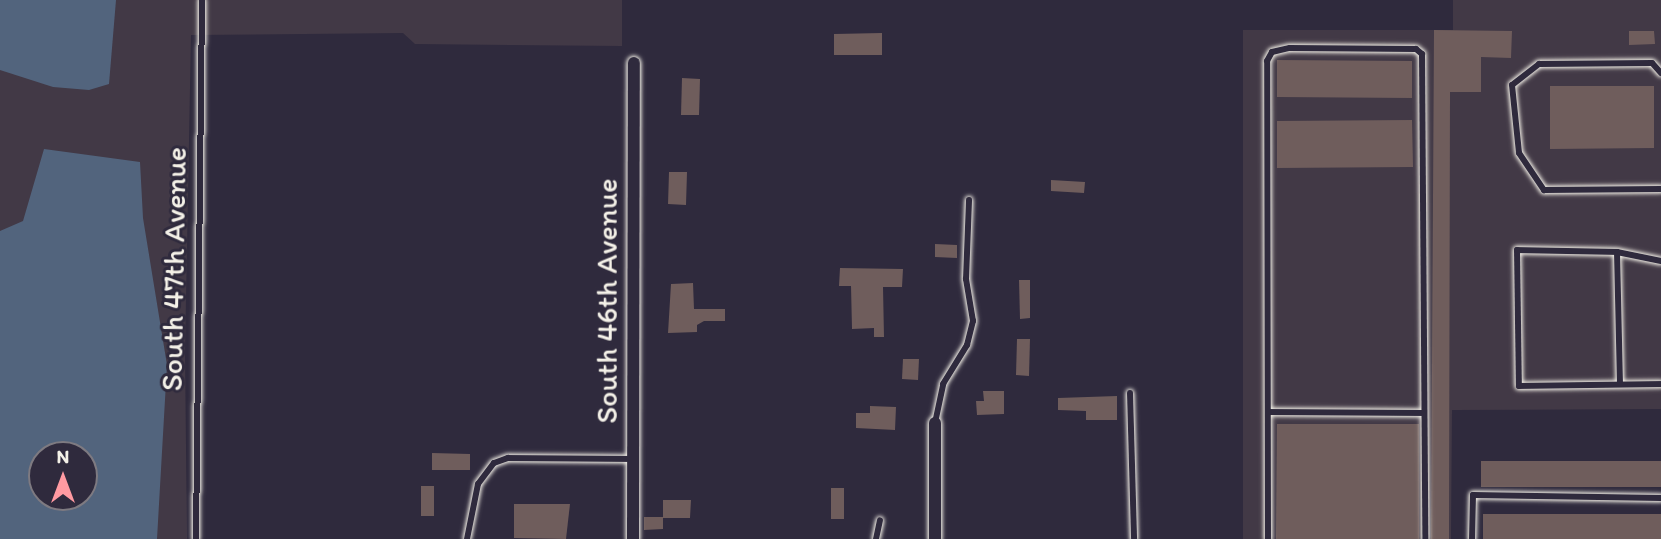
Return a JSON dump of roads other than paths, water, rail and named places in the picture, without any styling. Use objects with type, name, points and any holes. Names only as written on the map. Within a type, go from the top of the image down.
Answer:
[{"type":"street","name":"South 46th Avenue","points":[[633,539],[634,63]]},
{"type":"street","points":[[934,423],[935,539]]},
{"type":"lane","name":"South 47th Avenue","points":[[196,539],[202,0]]},
{"type":"lane","points":[[1268,539],[1267,61],[1272,51],[1302,48],[1416,49],[1422,54],[1425,539]]},
{"type":"lane","points":[[1661,73],[1652,63],[1539,64],[1512,85],[1519,153],[1544,190],[1661,189]]},
{"type":"lane","points":[[934,423],[943,384],[967,345],[973,321],[965,270],[969,200]]},
{"type":"lane","points":[[1661,261],[1617,252],[1517,250],[1519,386],[1661,384]]},
{"type":"lane","points":[[1617,252],[1620,384]]},
{"type":"lane","points":[[1130,393],[1135,539]]},
{"type":"lane","points":[[1269,412],[1424,413]]},
{"type":"lane","points":[[467,539],[478,484],[494,463],[508,458],[633,458]]},
{"type":"lane","points":[[1472,539],[1473,495],[1661,498]]},
{"type":"lane","points":[[876,539],[880,520]]},
{"type":"water","points":[[0,0],[116,0],[109,84],[89,90],[53,87],[0,70]]},
{"type":"water","points":[[44,149],[140,162],[143,218],[167,365],[157,539],[0,539],[0,231],[23,221]]}]
